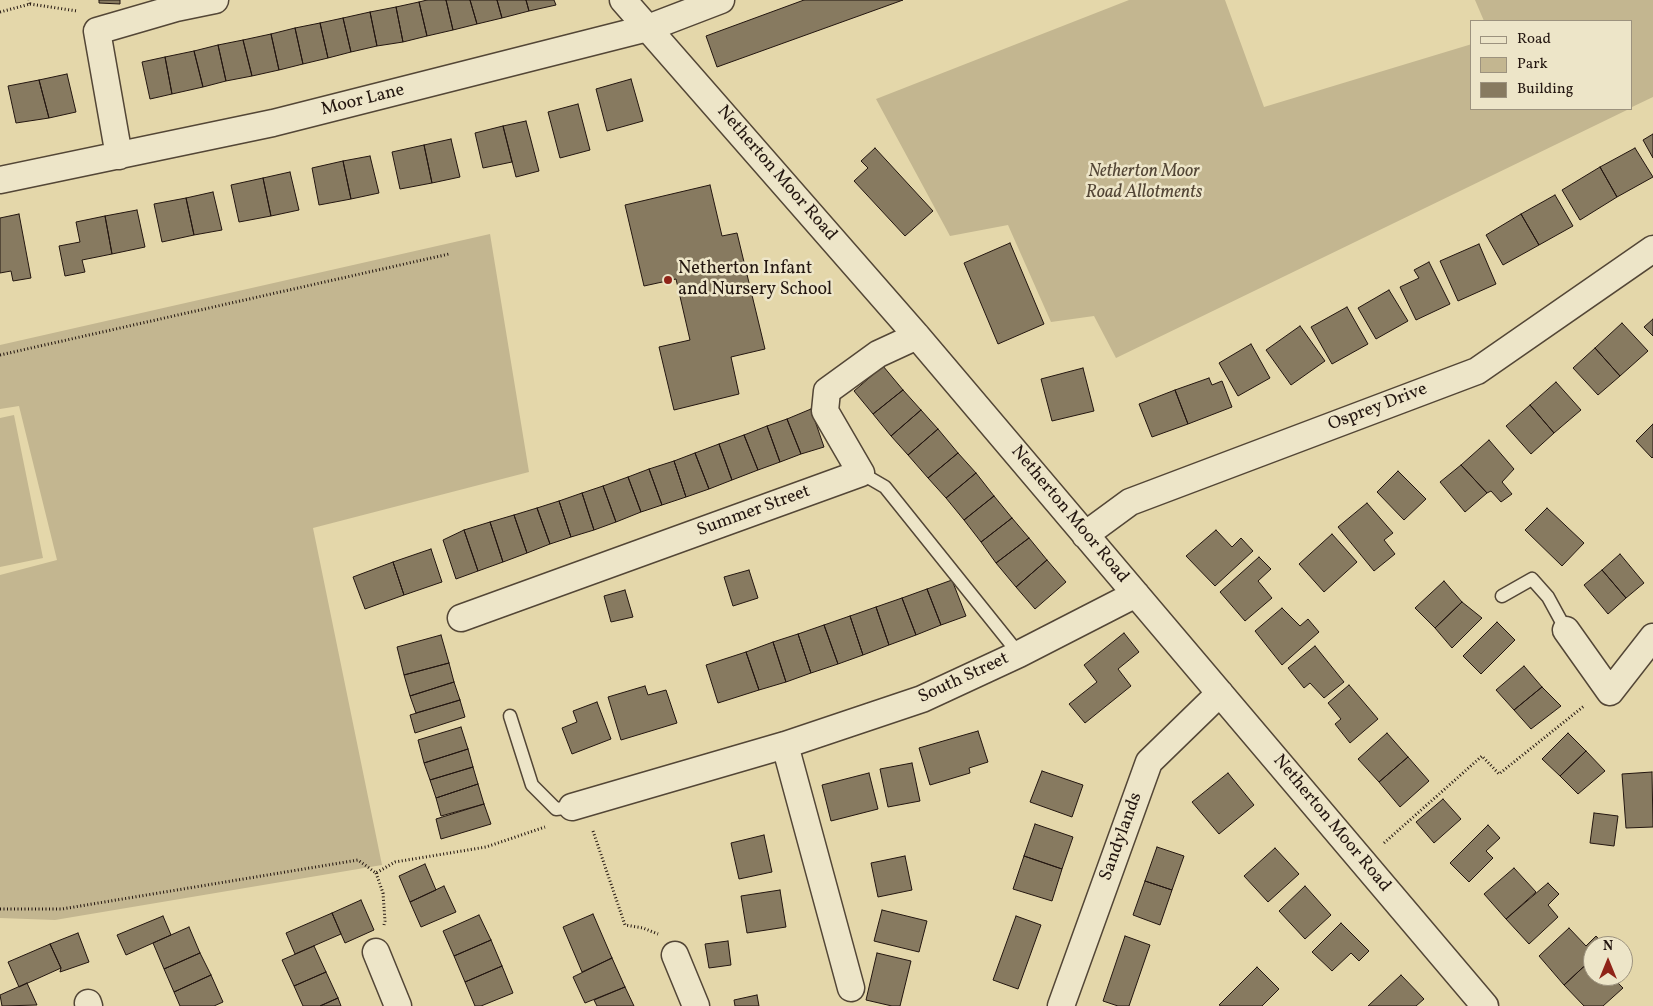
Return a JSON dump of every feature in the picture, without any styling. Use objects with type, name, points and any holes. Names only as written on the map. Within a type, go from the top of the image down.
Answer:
[{"type":"street","points":[[119,156],[97,31],[175,4],[215,0]]},
{"type":"street","name":"Netherton Moor Road","points":[[623,0],[917,336],[1485,1006]]},
{"type":"street","name":"Moor Lane","points":[[0,180],[273,124],[648,28],[721,0]]},
{"type":"street","name":"Osprey Drive","points":[[1085,535],[1130,502],[1477,371],[1653,249]]},
{"type":"street","points":[[861,473],[825,411],[827,392],[878,354],[917,336]]},
{"type":"street","name":"Summer Street","points":[[461,618],[861,473]]},
{"type":"street","name":"South Street","points":[[574,806],[785,745],[922,700],[1019,654],[1136,594]]},
{"type":"street","points":[[1566,630],[1610,692],[1653,637]]},
{"type":"street","name":"Sandylands","points":[[1061,1006],[1149,762],[1220,693]]},
{"type":"street","points":[[785,745],[852,988]]},
{"type":"street","points":[[376,952],[398,1006]]},
{"type":"street","points":[[675,955],[696,1006]]},
{"type":"lane","points":[[861,473],[886,487],[1019,654]]},
{"type":"lane","points":[[1502,596],[1532,579],[1548,597],[1566,630]]},
{"type":"lane","points":[[510,716],[532,785],[556,808],[574,806]]},
{"type":"path","points":[[0,12],[30,2],[93,13],[97,31]]},
{"type":"path","points":[[0,355],[449,254]]},
{"type":"path","points":[[1363,862],[1482,756],[1499,774],[1607,688]]},
{"type":"path","points":[[376,873],[395,862],[486,847],[562,821],[574,806],[625,925],[643,928],[661,935],[675,955]]},
{"type":"path","points":[[0,909],[62,909],[358,860],[376,873],[383,893],[385,921],[376,952]]},
{"type":"green space","name":"Netherton Moor Road Allotments","points":[[1129,0],[1225,0],[1264,107],[1470,45],[1470,110],[1627,110],[1116,358],[1094,316],[1051,322],[1008,225],[950,236],[876,99]]},
{"type":"green space","points":[[1475,0],[1653,0],[1653,97],[1633,107],[1633,20],[1484,20]]},
{"type":"green space","points":[[490,234],[529,472],[313,528],[382,865],[55,920],[0,918],[0,575],[57,560],[19,406],[0,409],[0,345]]},
{"type":"green space","points":[[14,415],[43,558],[0,567],[0,418]]},
{"type":"building","points":[[99,0],[120,0],[120,4],[99,3]]},
{"type":"building","points":[[446,0],[453,30],[427,36],[419,2]]},
{"type":"building","points":[[446,0],[470,0],[477,24],[453,30]]},
{"type":"building","points":[[470,0],[497,0],[502,18],[477,24]]},
{"type":"building","points":[[497,0],[526,0],[529,11],[502,18]]},
{"type":"building","points":[[526,0],[554,0],[556,5],[529,11]]},
{"type":"building","points":[[804,0],[903,0],[717,67],[706,36]]},
{"type":"building","points":[[419,2],[427,36],[403,42],[396,7]]},
{"type":"building","points":[[396,7],[403,42],[377,46],[370,12]]},
{"type":"building","points":[[370,12],[377,46],[351,52],[343,18]]},
{"type":"building","points":[[343,18],[351,52],[328,58],[320,23]]},
{"type":"building","points":[[320,23],[328,58],[303,64],[295,28]]},
{"type":"building","points":[[295,28],[303,64],[279,70],[271,34]]},
{"type":"building","points":[[271,34],[279,70],[252,76],[243,40]]},
{"type":"building","points":[[243,40],[252,76],[226,81],[218,45]]},
{"type":"building","points":[[218,45],[226,81],[203,87],[194,51]]},
{"type":"building","points":[[194,51],[203,87],[172,94],[165,57]]},
{"type":"building","points":[[165,57],[172,94],[150,99],[142,62]]},
{"type":"building","points":[[67,74],[76,112],[49,118],[39,80]]},
{"type":"building","points":[[631,79],[643,121],[607,131],[596,89]]},
{"type":"building","points":[[39,80],[49,118],[16,123],[8,86]]},
{"type":"building","points":[[578,104],[590,150],[560,158],[548,112]]},
{"type":"building","points":[[526,121],[539,171],[516,177],[503,126]]},
{"type":"building","points":[[503,126],[512,162],[483,168],[475,133]]},
{"type":"building","points":[[1653,134],[1653,158],[1643,140]]},
{"type":"building","points":[[451,139],[460,177],[432,183],[424,145]]},
{"type":"building","points":[[424,145],[432,183],[400,189],[392,152]]},
{"type":"building","points":[[875,148],[933,211],[905,236],[854,181],[868,168],[861,161]]},
{"type":"building","points":[[1635,148],[1653,177],[1617,197],[1600,167]]},
{"type":"building","points":[[370,156],[379,193],[351,199],[343,161]]},
{"type":"building","points":[[343,161],[351,199],[319,205],[312,168]]},
{"type":"building","points":[[1600,167],[1617,197],[1580,220],[1562,190]]},
{"type":"building","points":[[290,172],[299,210],[271,216],[263,178]]},
{"type":"building","points":[[263,178],[271,216],[239,222],[231,185]]},
{"type":"building","points":[[710,185],[722,236],[737,233],[765,349],[731,357],[739,394],[674,410],[659,347],[690,340],[676,279],[644,286],[625,205]]},
{"type":"building","points":[[213,192],[222,230],[194,235],[186,198]]},
{"type":"building","points":[[1555,195],[1573,226],[1539,245],[1521,214]]},
{"type":"building","points":[[186,198],[194,235],[162,242],[154,204]]},
{"type":"building","points":[[137,210],[145,247],[112,254],[105,216]]},
{"type":"building","points":[[19,214],[31,278],[13,281],[11,271],[0,273],[0,218]]},
{"type":"building","points":[[1521,214],[1539,245],[1503,265],[1486,235]]},
{"type":"building","points":[[105,216],[112,254],[82,260],[85,272],[65,276],[59,246],[80,242],[76,222]]},
{"type":"building","points":[[1010,243],[1044,324],[998,344],[964,263]]},
{"type":"building","points":[[1479,244],[1496,284],[1458,301],[1440,261]]},
{"type":"building","points":[[1429,262],[1450,304],[1416,320],[1400,287],[1419,278],[1414,270]]},
{"type":"building","points":[[1389,290],[1408,321],[1376,339],[1358,308]]},
{"type":"building","points":[[1347,307],[1368,344],[1332,364],[1311,327]]},
{"type":"building","points":[[1653,319],[1653,336],[1644,327]]},
{"type":"building","points":[[1622,323],[1648,351],[1620,376],[1595,348]]},
{"type":"building","points":[[1300,326],[1325,361],[1291,385],[1266,350]]},
{"type":"building","points":[[1251,344],[1270,378],[1238,396],[1219,363]]},
{"type":"building","points":[[1595,348],[1620,376],[1598,395],[1573,368]]},
{"type":"building","points":[[883,366],[903,390],[873,414],[854,391]]},
{"type":"building","points":[[1083,368],[1094,411],[1052,421],[1041,379]]},
{"type":"building","points":[[1209,378],[1212,385],[1222,381],[1232,407],[1188,424],[1175,390]]},
{"type":"building","points":[[1556,382],[1581,410],[1554,433],[1530,405]]},
{"type":"building","points":[[903,390],[921,410],[891,436],[873,414]]},
{"type":"building","points":[[1175,390],[1188,424],[1152,437],[1139,404]]},
{"type":"building","points":[[1530,405],[1554,433],[1531,454],[1506,426]]},
{"type":"building","points":[[811,409],[824,447],[801,454],[787,419]]},
{"type":"building","points":[[921,410],[938,429],[908,455],[891,436]]},
{"type":"building","points":[[787,419],[801,454],[780,462],[767,426]]},
{"type":"building","points":[[1653,424],[1653,457],[1652,458],[1636,441]]},
{"type":"building","points":[[767,426],[780,462],[758,470],[744,435]]},
{"type":"building","points":[[938,429],[958,453],[928,478],[908,455]]},
{"type":"building","points":[[744,435],[758,470],[732,480],[719,444]]},
{"type":"building","points":[[1489,440],[1514,469],[1502,482],[1512,494],[1501,502],[1491,491],[1487,493],[1461,465]]},
{"type":"building","points":[[719,444],[732,480],[709,489],[695,453]]},
{"type":"building","points":[[695,453],[709,489],[686,497],[674,461]]},
{"type":"building","points":[[958,453],[976,473],[946,498],[928,478]]},
{"type":"building","points":[[674,461],[686,497],[662,505],[649,469]]},
{"type":"building","points":[[1461,465],[1487,493],[1465,512],[1440,482]]},
{"type":"building","points":[[649,469],[662,505],[641,512],[628,477]]},
{"type":"building","points":[[1398,471],[1426,499],[1404,520],[1377,492]]},
{"type":"building","points":[[976,473],[994,496],[964,520],[946,498]]},
{"type":"building","points":[[628,477],[641,512],[616,522],[603,486]]},
{"type":"building","points":[[603,486],[616,522],[594,530],[582,493]]},
{"type":"building","points":[[582,493],[594,530],[571,537],[559,501]]},
{"type":"building","points":[[994,496],[1012,518],[981,542],[964,520]]},
{"type":"building","points":[[559,501],[571,537],[550,544],[537,508]]},
{"type":"building","points":[[1367,503],[1393,533],[1384,540],[1395,554],[1374,571],[1338,527]]},
{"type":"building","points":[[537,508],[550,544],[527,553],[514,515]]},
{"type":"building","points":[[1547,508],[1584,543],[1562,566],[1525,530]]},
{"type":"building","points":[[514,515],[527,553],[503,562],[490,522]]},
{"type":"building","points":[[1012,518],[1029,538],[996,563],[981,542]]},
{"type":"building","points":[[490,522],[503,562],[478,571],[464,530]]},
{"type":"building","points":[[464,530],[478,571],[456,579],[443,540]]},
{"type":"building","points":[[1216,530],[1232,547],[1241,538],[1253,551],[1215,586],[1186,556]]},
{"type":"building","points":[[1332,534],[1357,562],[1324,592],[1299,564]]},
{"type":"building","points":[[1029,538],[1047,560],[1016,587],[996,563]]},
{"type":"building","points":[[431,549],[442,582],[404,595],[393,562]]},
{"type":"building","points":[[1620,554],[1644,583],[1626,598],[1602,570]]},
{"type":"building","points":[[1259,557],[1271,569],[1258,581],[1272,598],[1245,621],[1220,592]]},
{"type":"building","points":[[1047,560],[1066,582],[1035,609],[1016,587]]},
{"type":"building","points":[[393,562],[404,595],[365,609],[353,577]]},
{"type":"building","points":[[749,570],[758,598],[733,606],[724,577]]},
{"type":"building","points":[[1602,570],[1626,598],[1608,614],[1584,585]]},
{"type":"building","points":[[952,580],[966,616],[941,625],[927,589]]},
{"type":"building","points":[[1444,581],[1462,602],[1435,628],[1415,608]]},
{"type":"building","points":[[927,589],[941,625],[916,635],[902,598]]},
{"type":"building","points":[[625,590],[633,617],[611,622],[604,596]]},
{"type":"building","points":[[902,598],[916,635],[889,645],[876,607]]},
{"type":"building","points":[[1462,602],[1482,618],[1452,648],[1435,628]]},
{"type":"building","points":[[876,607],[889,645],[863,655],[850,616]]},
{"type":"building","points":[[1282,608],[1300,626],[1308,619],[1319,632],[1282,665],[1255,631]]},
{"type":"building","points":[[850,616],[863,655],[838,664],[824,625]]},
{"type":"building","points":[[1497,622],[1515,640],[1481,674],[1463,656]]},
{"type":"building","points":[[824,625],[838,664],[811,673],[798,634]]},
{"type":"building","points":[[1124,633],[1139,652],[1118,669],[1131,686],[1085,723],[1069,704],[1097,682],[1084,665]]},
{"type":"building","points":[[798,634],[811,673],[786,682],[773,642]]},
{"type":"building","points":[[441,635],[449,663],[404,675],[397,647]]},
{"type":"building","points":[[773,642],[786,682],[759,690],[746,652]]},
{"type":"building","points":[[1315,646],[1344,682],[1324,698],[1310,683],[1304,688],[1288,668]]},
{"type":"building","points":[[746,652],[759,690],[718,703],[706,665]]},
{"type":"building","points":[[449,663],[454,682],[410,696],[404,675]]},
{"type":"building","points":[[1524,666],[1542,687],[1514,710],[1496,690]]},
{"type":"building","points":[[454,682],[460,700],[416,713],[410,696]]},
{"type":"building","points":[[1349,685],[1378,719],[1350,743],[1335,724],[1341,719],[1328,703]]},
{"type":"building","points":[[645,686],[648,695],[666,690],[677,723],[621,740],[608,697]]},
{"type":"building","points":[[1542,687],[1561,706],[1531,729],[1514,710]]},
{"type":"building","points":[[460,700],[465,717],[415,733],[410,715]]},
{"type":"building","points":[[597,702],[611,739],[572,754],[562,728],[577,722],[573,711]]},
{"type":"building","points":[[461,727],[468,749],[424,763],[418,740]]},
{"type":"building","points":[[978,731],[988,762],[969,768],[970,773],[930,785],[919,748]]},
{"type":"building","points":[[1387,733],[1408,757],[1379,782],[1358,759]]},
{"type":"building","points":[[1568,733],[1586,751],[1560,776],[1542,759]]},
{"type":"building","points":[[468,749],[473,767],[430,780],[424,763]]},
{"type":"building","points":[[1586,751],[1605,771],[1578,794],[1560,776]]},
{"type":"building","points":[[1408,757],[1429,781],[1400,807],[1379,782]]},
{"type":"building","points":[[912,763],[920,801],[888,807],[880,769]]},
{"type":"building","points":[[473,767],[478,784],[436,798],[430,780]]},
{"type":"building","points":[[1042,771],[1083,785],[1072,817],[1030,802]]},
{"type":"building","points":[[1652,772],[1653,827],[1626,828],[1622,774]]},
{"type":"building","points":[[869,773],[878,809],[831,821],[822,785]]},
{"type":"building","points":[[1228,773],[1254,805],[1219,834],[1192,802]]},
{"type":"building","points":[[478,784],[484,804],[441,816],[436,798]]},
{"type":"building","points":[[1443,799],[1461,819],[1434,843],[1416,822]]},
{"type":"building","points":[[484,804],[491,824],[441,839],[436,819]]},
{"type":"building","points":[[1594,813],[1618,816],[1614,846],[1590,843]]},
{"type":"building","points":[[1035,824],[1073,837],[1062,869],[1024,856]]},
{"type":"building","points":[[1488,825],[1500,838],[1486,851],[1493,858],[1469,882],[1450,863]]},
{"type":"building","points":[[764,835],[772,872],[739,879],[731,843]]},
{"type":"building","points":[[1157,847],[1184,856],[1172,890],[1145,881]]},
{"type":"building","points":[[1275,848],[1299,874],[1268,902],[1244,876]]},
{"type":"building","points":[[905,856],[912,890],[878,897],[871,863]]},
{"type":"building","points":[[1024,856],[1062,869],[1052,901],[1013,889]]},
{"type":"building","points":[[425,864],[436,890],[410,902],[399,876]]},
{"type":"building","points":[[1514,868],[1536,892],[1506,919],[1484,894]]},
{"type":"building","points":[[1145,881],[1172,890],[1160,925],[1133,915]]},
{"type":"building","points":[[1548,883],[1559,894],[1548,905],[1558,917],[1529,944],[1506,919]]},
{"type":"building","points":[[444,886],[456,912],[421,927],[410,902]]},
{"type":"building","points":[[1305,886],[1331,915],[1305,939],[1279,911]]},
{"type":"building","points":[[780,890],[786,927],[747,933],[741,896]]},
{"type":"building","points":[[361,900],[374,930],[345,943],[332,913]]},
{"type":"building","points":[[882,910],[927,921],[919,952],[874,941]]},
{"type":"building","points":[[332,913],[341,934],[295,954],[286,933]]},
{"type":"building","points":[[593,914],[612,958],[582,972],[563,927]]},
{"type":"building","points":[[479,915],[491,940],[454,956],[443,931]]},
{"type":"building","points":[[163,916],[171,935],[126,955],[117,935]]},
{"type":"building","points":[[1016,916],[1041,925],[1018,989],[993,980]]},
{"type":"building","points":[[1341,923],[1369,951],[1359,961],[1351,953],[1332,971],[1312,952]]},
{"type":"building","points":[[189,927],[200,953],[164,969],[153,943]]},
{"type":"building","points":[[1569,928],[1583,943],[1583,967],[1564,985],[1539,956]]},
{"type":"building","points":[[78,933],[89,962],[60,972],[61,968],[50,944]]},
{"type":"building","points":[[1125,936],[1150,945],[1129,1006],[1118,1006],[1103,1001]]},
{"type":"building","points":[[491,940],[502,966],[465,982],[454,956]]},
{"type":"building","points":[[728,941],[731,965],[709,968],[705,944]]},
{"type":"building","points":[[50,944],[61,968],[19,987],[8,962]]},
{"type":"building","points":[[314,946],[326,972],[294,986],[282,960]]},
{"type":"building","points":[[200,953],[211,975],[174,992],[164,969]]},
{"type":"building","points":[[877,953],[911,961],[900,1006],[866,1000]]},
{"type":"building","points":[[612,958],[625,987],[585,1003],[573,977]]},
{"type":"building","points":[[502,966],[513,993],[481,1006],[475,1006],[465,982]]},
{"type":"building","points":[[1257,967],[1279,989],[1262,1006],[1219,1005]]},
{"type":"building","points":[[1583,967],[1583,986],[1621,986],[1623,988],[1603,1006],[1584,1006],[1564,985]]},
{"type":"building","points":[[326,972],[338,998],[320,1006],[303,1006],[294,986]]},
{"type":"building","points":[[211,975],[223,1002],[214,1006],[180,1006],[174,992]]},
{"type":"building","points":[[1401,975],[1424,999],[1416,1006],[1368,1006]]},
{"type":"building","points":[[27,983],[37,1005],[2,1006],[0,995]]},
{"type":"building","points":[[625,987],[634,1006],[597,1006],[594,1000]]},
{"type":"building","points":[[757,995],[759,1006],[735,1006],[734,1000]]},
{"type":"building","points":[[338,998],[341,1006],[320,1006]]},
{"type":"place","name":"Netherton Infant and Nursery School","points":[[668,280]]}]
